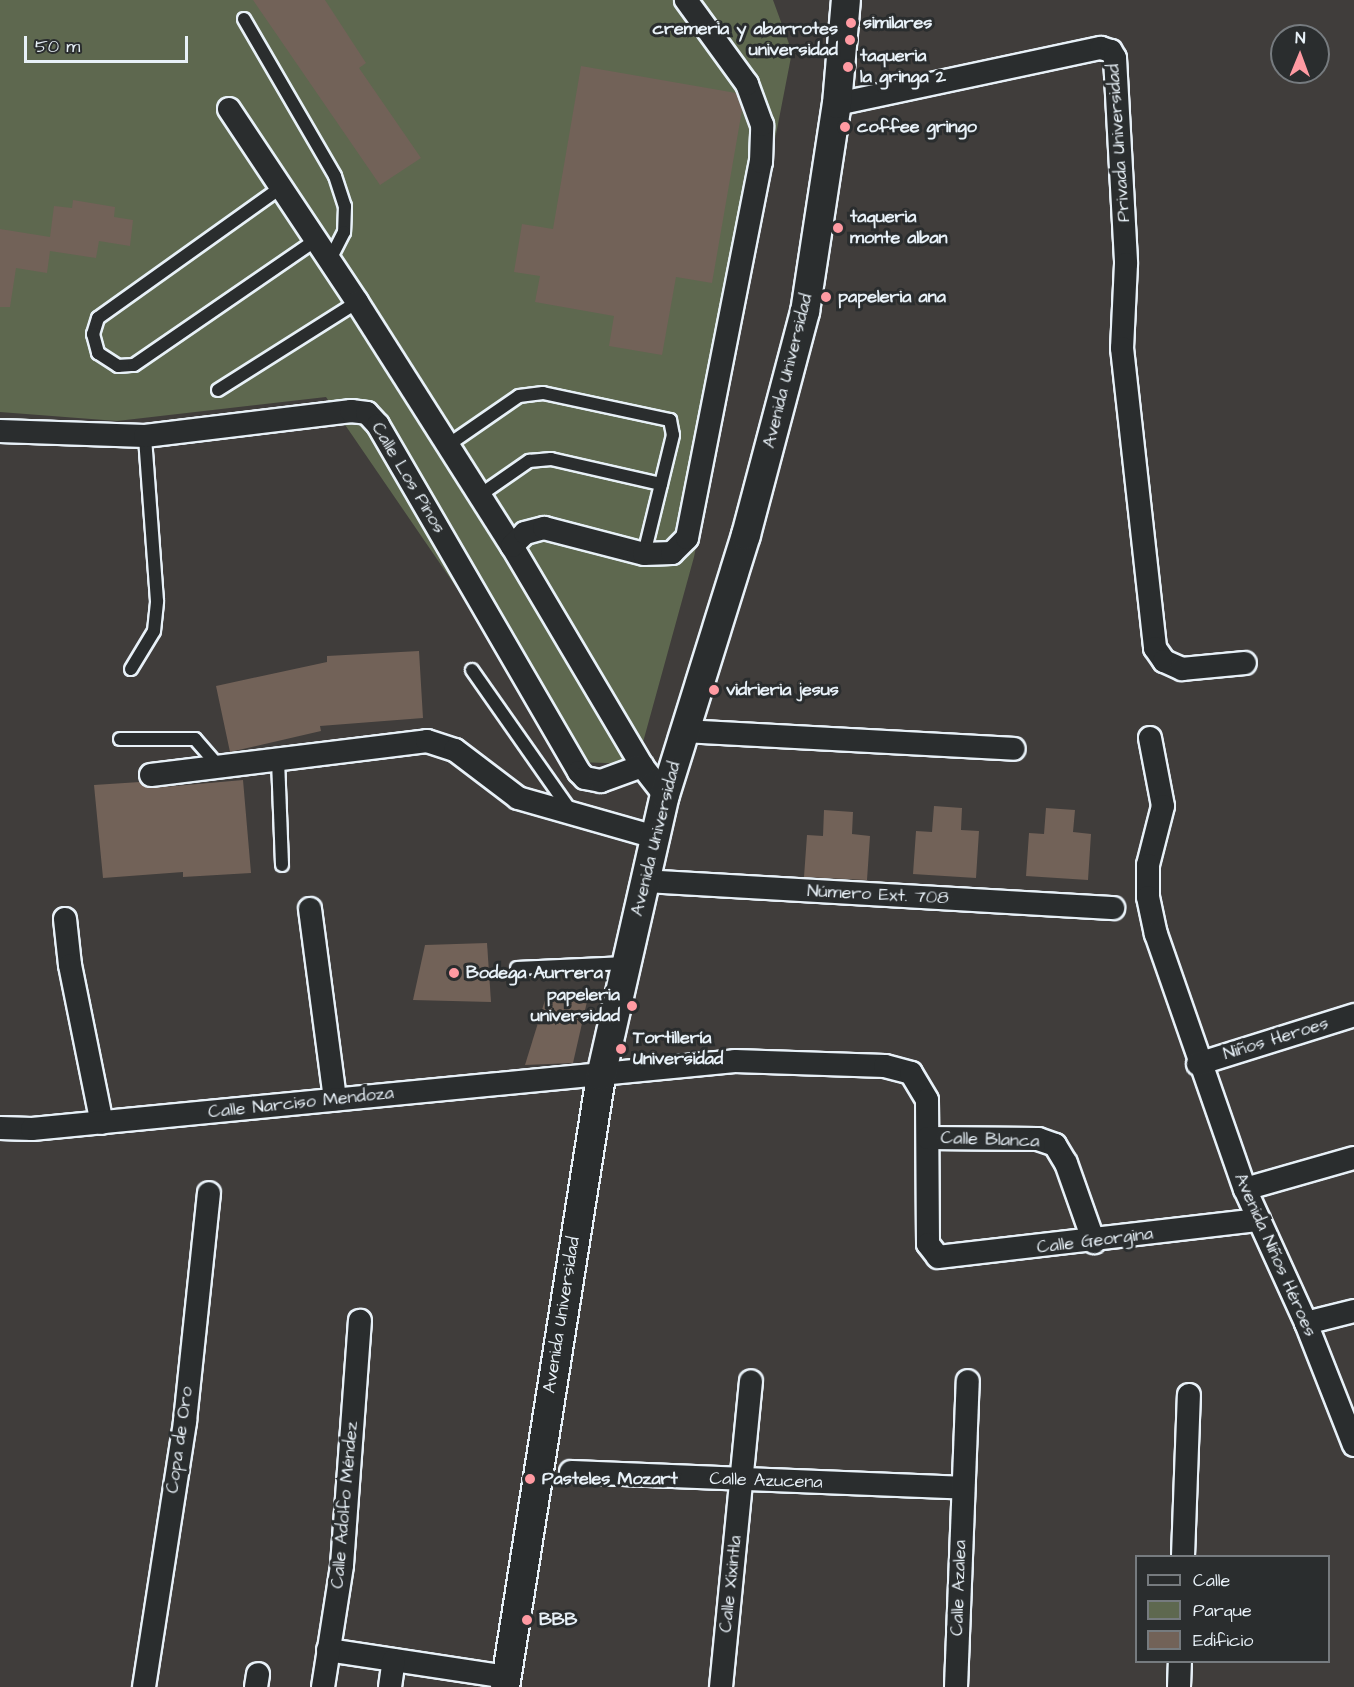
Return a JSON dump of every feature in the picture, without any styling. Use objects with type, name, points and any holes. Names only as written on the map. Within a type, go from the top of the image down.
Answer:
[{"type":"street","points":[[512,546],[525,533],[544,528],[644,554],[672,553],[687,538],[761,162],[762,125],[747,84],[686,0]]},
{"type":"street","name":"Avenida Universidad","points":[[505,1682],[601,1076],[665,795],[746,535],[805,312],[837,104],[846,0]]},
{"type":"street","name":"Privada Universidad","points":[[837,104],[1101,48],[1111,51],[1115,58],[1126,264],[1122,348],[1155,648],[1164,661],[1182,669],[1245,663]]},
{"type":"street","points":[[229,109],[283,186],[480,495],[642,766],[665,795]]},
{"type":"street","name":"Calle Los Pinos","points":[[0,431],[145,436],[351,411],[367,413],[378,425],[579,772],[585,778],[601,782],[642,766]]},
{"type":"street","points":[[685,731],[1014,749]]},
{"type":"street","name":"Avenida Niños Héroes","points":[[1150,738],[1163,806],[1148,865],[1148,897],[1198,1064],[1245,1189],[1306,1323],[1354,1445]]},
{"type":"street","points":[[151,775],[427,741],[455,750],[518,798],[570,810],[655,837]]},
{"type":"street","name":"Número Ext. 708","points":[[644,881],[1113,908]]},
{"type":"street","points":[[310,909],[335,1099]]},
{"type":"street","points":[[64,919],[70,965],[102,1123]]},
{"type":"street","name":"Niños Heroes","points":[[1198,1064],[1354,1015]]},
{"type":"street","name":"Calle Narciso Mendoza","points":[[0,1128],[32,1130],[335,1099],[601,1076],[735,1061],[902,1069],[917,1079],[925,1093],[928,1138],[927,1237],[932,1253]]},
{"type":"street","name":"Calle Blanca","points":[[928,1138],[1038,1139],[1055,1145],[1066,1163],[1094,1242]]},
{"type":"street","points":[[1245,1189],[1354,1158]]},
{"type":"street","name":"Copa de Oro","points":[[144,1687],[185,1421],[209,1192]]},
{"type":"street","name":"Calle Georgina","points":[[932,1253],[950,1258],[1259,1220]]},
{"type":"street","points":[[1306,1323],[1354,1311]]},
{"type":"street","name":"Calle Adolfo Méndez","points":[[322,1687],[342,1565],[360,1321]]},
{"type":"street","name":"Calle Azalea","points":[[956,1687],[962,1488],[968,1381]]},
{"type":"street","name":"Calle Xixintla","points":[[721,1687],[751,1382]]},
{"type":"street","points":[[1183,1555],[1189,1395]]},
{"type":"street","name":"Calle Azucena","points":[[571,1472],[962,1488]]},
{"type":"street","points":[[328,1650],[394,1660],[505,1682]]},
{"type":"street","points":[[390,1687],[394,1660]]},
{"type":"street","points":[[1179,1687],[1180,1663]]},
{"type":"lane","points":[[244,19],[334,176],[345,206],[344,232],[330,259]]},
{"type":"lane","points":[[283,186],[98,318],[93,334],[98,353],[118,366],[134,365],[317,239]]},
{"type":"lane","points":[[218,390],[357,302]]},
{"type":"lane","points":[[448,445],[519,396],[543,393],[670,420],[673,435],[644,554]]},
{"type":"lane","points":[[131,669],[154,631],[157,601],[145,436]]},
{"type":"lane","points":[[480,495],[529,461],[550,459],[661,484]]},
{"type":"lane","points":[[472,670],[570,810]]},
{"type":"lane","points":[[120,740],[195,739],[209,750],[220,768]]},
{"type":"lane","points":[[278,760],[282,866]]},
{"type":"lane","points":[[517,968],[626,963]]},
{"type":"green space","points":[[0,0],[773,0],[792,52],[694,557],[637,764],[576,762],[326,397],[117,421],[0,412]]},
{"type":"building","points":[[253,0],[325,0],[366,63],[359,68],[421,158],[380,185]]},
{"type":"building","points":[[581,66],[736,93],[742,110],[712,283],[676,277],[662,355],[609,346],[614,316],[535,302],[540,276],[514,272],[522,224],[553,229]]},
{"type":"building","points":[[73,200],[115,207],[114,217],[133,220],[130,246],[99,241],[96,258],[50,251],[47,273],[16,268],[10,307],[0,307],[0,229],[50,237],[54,206],[72,208]]},
{"type":"building","points":[[419,651],[423,718],[320,726],[321,731],[230,752],[216,686],[327,662],[327,656]]},
{"type":"building","points":[[243,780],[251,873],[183,877],[183,872],[103,878],[94,785],[140,782],[153,788]]},
{"type":"building","points":[[934,806],[962,808],[961,830],[979,831],[976,878],[913,874],[916,831],[932,832]]},
{"type":"building","points":[[1046,808],[1075,810],[1073,832],[1091,834],[1088,880],[1026,876],[1029,833],[1044,834]]},
{"type":"building","points":[[824,810],[853,812],[852,834],[870,836],[867,880],[804,877],[807,835],[823,836]]},
{"type":"building","name":"Bodega Aurrera","points":[[487,943],[491,1002],[413,1000],[425,945]]},
{"type":"building","points":[[546,997],[588,997],[573,1063],[525,1065]]},
{"type":"place","name":"similares","points":[[851,23]]},
{"type":"place","name":"cremeria y abarrotes universidad","points":[[850,40]]},
{"type":"place","name":"taqueria la gringa 2","points":[[848,67]]},
{"type":"place","name":"coffee gringo","points":[[845,127]]},
{"type":"place","name":"taqueria monte alban","points":[[838,228]]},
{"type":"place","name":"papeleria ana","points":[[826,297]]},
{"type":"place","name":"vidrieria jesus","points":[[714,690]]},
{"type":"place","name":"Bodega Aurrera","points":[[454,973]]},
{"type":"place","name":"papeleria universidad","points":[[632,1006]]},
{"type":"place","name":"Tortillería Universidad","points":[[621,1049]]},
{"type":"place","name":"Pasteles Mozart","points":[[530,1479]]},
{"type":"place","name":"BBB","points":[[527,1620]]}]
